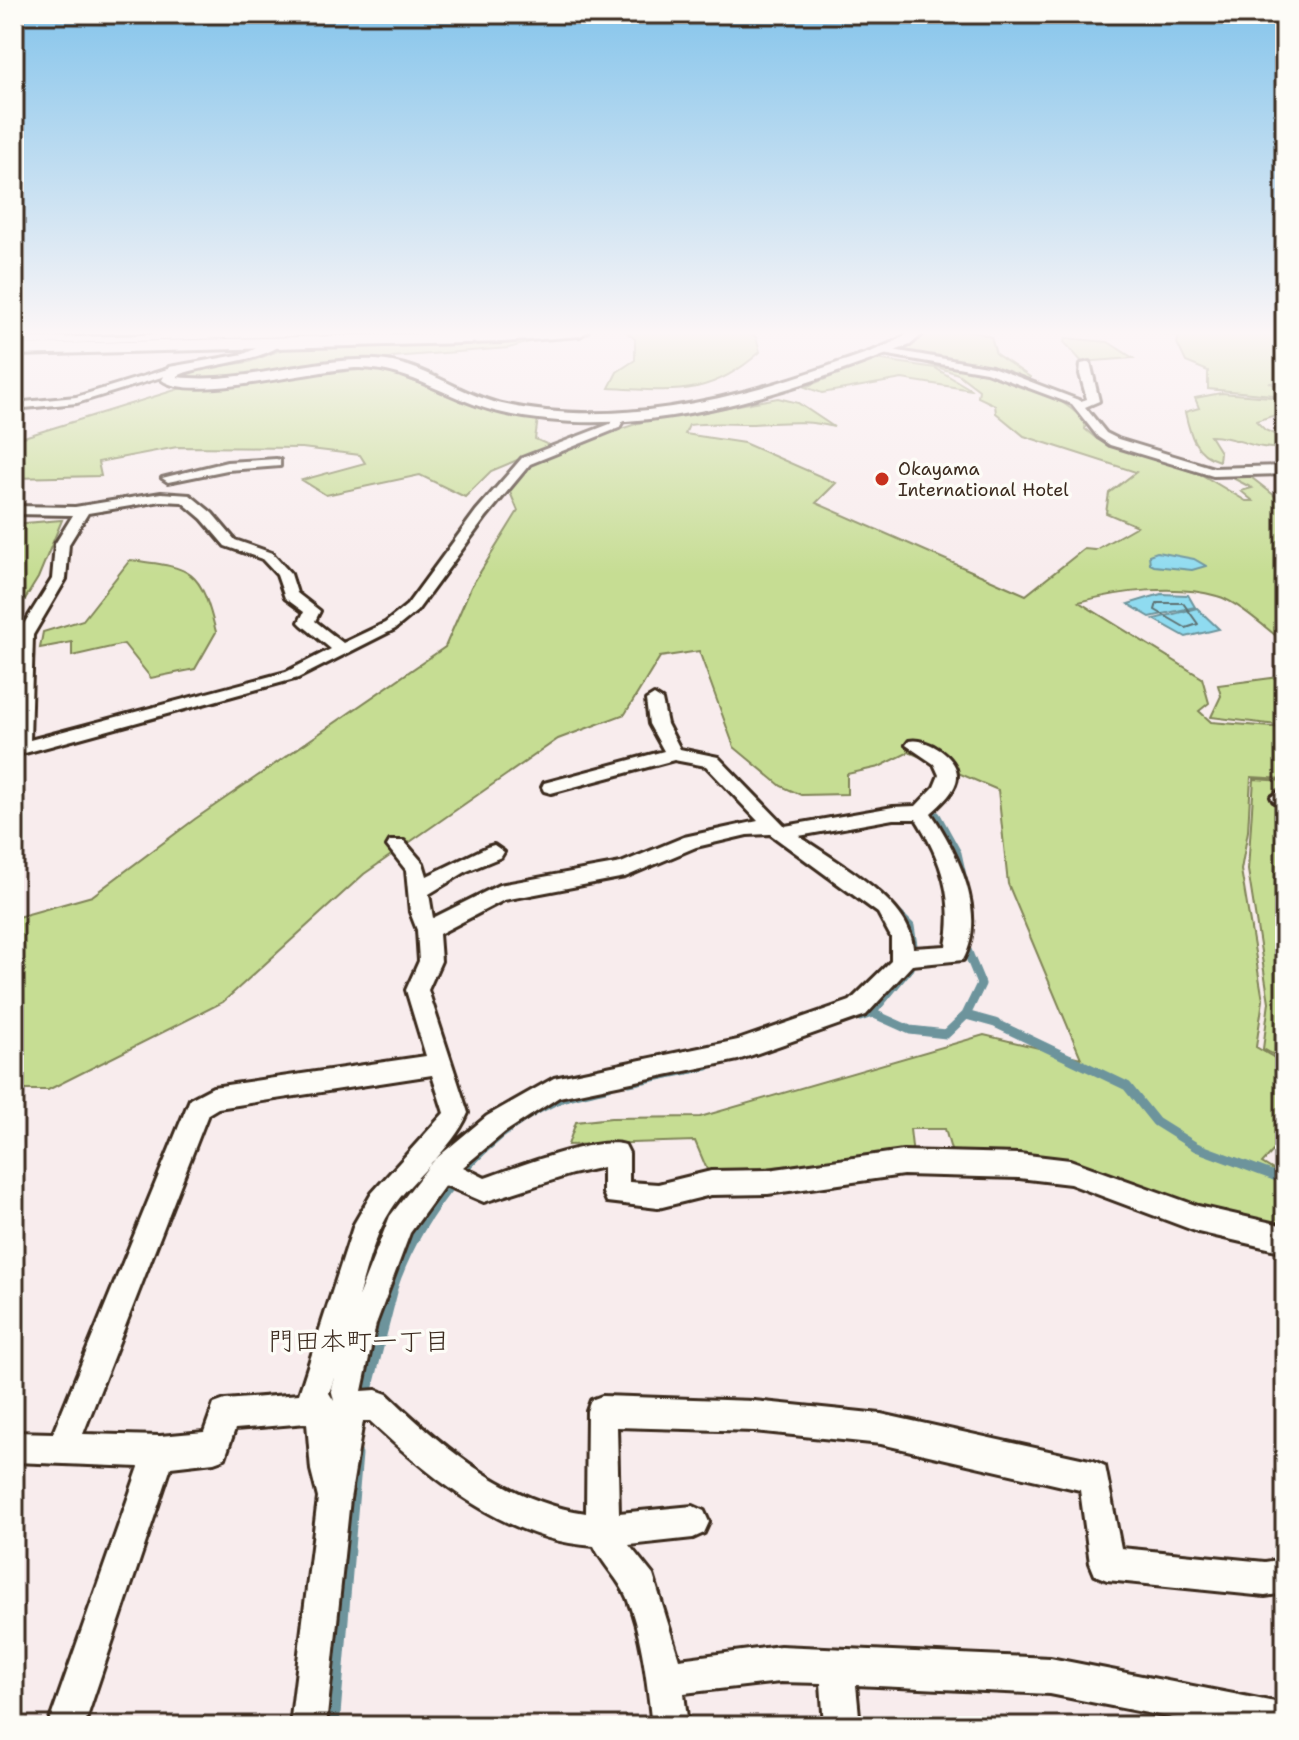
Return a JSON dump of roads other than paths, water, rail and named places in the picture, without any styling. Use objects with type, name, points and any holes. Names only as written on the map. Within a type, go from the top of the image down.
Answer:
[{"type":"street","points":[[531,412],[618,419],[668,412]]},
{"type":"street","points":[[1085,412],[1102,435],[1114,442],[1213,472],[1285,470]]},
{"type":"street","points":[[83,510],[62,544],[59,579],[25,635],[17,749],[292,675],[390,626],[412,608],[481,514],[526,461],[615,426],[618,419]]},
{"type":"street","points":[[161,497],[166,471],[276,463]]},
{"type":"street","points":[[14,510],[83,510],[161,497],[185,498],[207,516],[230,543],[267,556],[284,574],[290,595],[312,611],[307,622],[340,649]]},
{"type":"street","points":[[654,700],[658,724],[674,754]]},
{"type":"street","points":[[428,930],[499,893],[625,870],[691,842],[747,828],[778,830],[893,813],[921,812],[940,795],[949,777],[948,765],[938,755],[915,745]]},
{"type":"street","points":[[551,787],[674,754],[712,761],[778,830],[885,908],[902,936],[910,957]]},
{"type":"street","points":[[308,1726],[334,1499],[325,1476],[350,1407],[346,1388],[382,1265],[399,1225],[451,1175],[496,1124],[554,1088],[738,1050],[858,1008],[910,957],[955,954],[962,928],[956,881],[945,846],[921,812]]},
{"type":"street","points":[[350,1407],[314,1393],[364,1233],[381,1202],[451,1124],[456,1113],[437,1064],[417,990],[430,961],[428,930],[420,912],[416,868],[397,846]]},
{"type":"street","points":[[419,890],[460,866],[494,852]]},
{"type":"street","points":[[62,1448],[199,1107],[213,1098],[437,1064]]},
{"type":"street","points":[[451,1175],[484,1190],[572,1162],[616,1153],[616,1193],[658,1196],[711,1183],[768,1182],[903,1163],[1019,1166],[1070,1172],[1198,1219],[1285,1239]]},
{"type":"street","points":[[14,1447],[160,1452],[214,1447],[225,1415],[376,1405],[453,1473],[505,1504],[571,1527],[693,1522]]},
{"type":"street","points":[[670,1726],[664,1678],[641,1587],[614,1552],[603,1528],[602,1411],[754,1416],[881,1429],[1094,1477],[1107,1563],[1265,1579],[1285,1576]]},
{"type":"street","points":[[66,1726],[160,1452]]},
{"type":"street","points":[[664,1678],[780,1664],[1050,1676],[1285,1722]]},
{"type":"street","points":[[837,1667],[842,1726]]},
{"type":"water","points":[[1157,552],[1194,559],[1206,566],[1192,570],[1154,566],[1150,564],[1149,555]]},
{"type":"water","points":[[1161,594],[1188,595],[1195,607],[1150,617],[1128,604]]},
{"type":"water","points":[[1197,608],[1219,629],[1186,637],[1154,619]]},
{"type":"waterway","points":[[937,815],[958,853],[969,902]]},
{"type":"waterway","points":[[880,895],[911,926],[915,951]]},
{"type":"waterway","points":[[966,946],[968,952]]},
{"type":"waterway","points":[[966,1015],[981,984],[967,950]]},
{"type":"waterway","points":[[872,1013],[909,968],[915,951]]},
{"type":"waterway","points":[[860,1017],[872,1013]]},
{"type":"waterway","points":[[872,1013],[910,1030],[946,1034],[966,1015]]},
{"type":"waterway","points":[[966,1015],[995,1023],[1127,1086],[1156,1122],[1196,1147],[1285,1180]]},
{"type":"waterway","points":[[629,1082],[707,1066]]},
{"type":"waterway","points":[[391,1294],[416,1235],[434,1207],[476,1157],[527,1116],[555,1101],[609,1086]]},
{"type":"waterway","points":[[365,1398],[392,1292]]},
{"type":"waterway","points":[[334,1726],[357,1454]]},
{"type":"place","name":"Okayama International Hotel","points":[[882,479]]},
{"type":"district","name":"門田本町一丁目","points":[[359,1340]]}]
